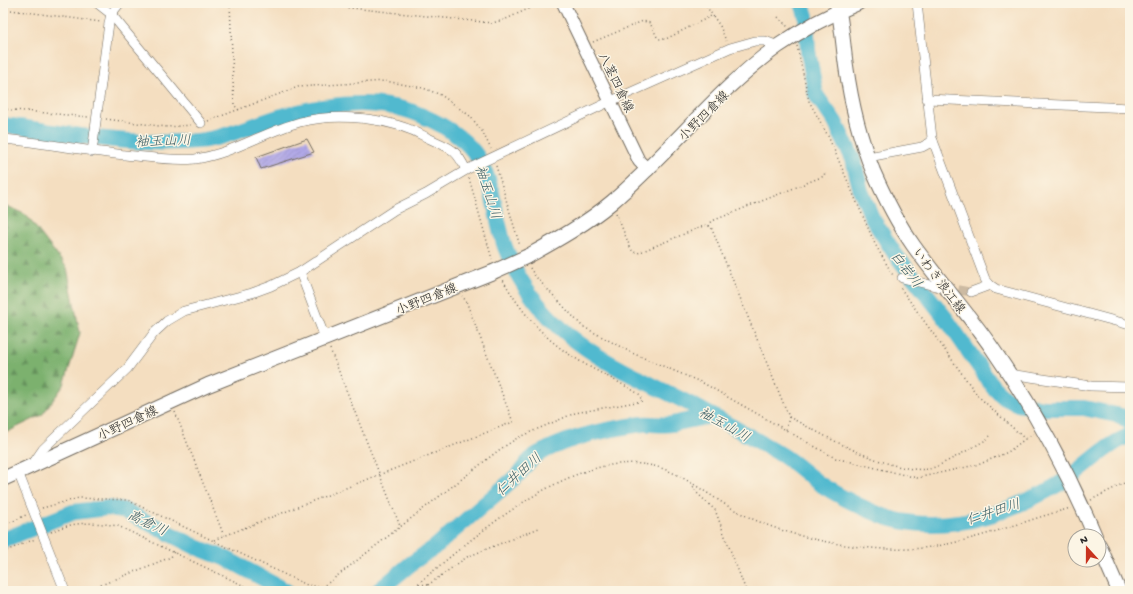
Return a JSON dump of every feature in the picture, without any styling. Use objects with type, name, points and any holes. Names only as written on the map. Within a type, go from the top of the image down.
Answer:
[{"type":"main road","name":"八茎四倉線","points":[[563,3],[639,161],[648,170]]},
{"type":"main road","points":[[838,7],[858,3]]},
{"type":"main road","name":"小野四倉線","points":[[3,479],[171,401],[457,286],[493,266],[528,260],[612,202],[648,170],[740,78],[778,46],[818,22],[838,7]]},
{"type":"main road","name":"いわき浪江線","points":[[838,7],[850,95],[858,129],[868,157],[893,212],[913,244],[992,347],[1012,377],[1052,444],[1092,528]]},
{"type":"main road","points":[[1107,564],[1118,591]]},
{"type":"street","points":[[97,3],[114,11],[201,123]]},
{"type":"street","points":[[917,3],[933,141],[985,280],[996,289],[1130,325]]},
{"type":"street","points":[[92,150],[114,11]]},
{"type":"street","points":[[31,466],[43,449],[127,369],[154,333],[167,321],[184,311],[258,291],[300,272],[394,210],[426,194],[492,156],[730,48],[755,41],[765,41],[778,46]]},
{"type":"street","points":[[927,99],[1130,108]]},
{"type":"street","points":[[3,139],[168,160],[195,159],[222,152],[300,122],[340,117],[394,123],[418,132],[453,149],[467,170]]},
{"type":"street","points":[[868,157],[922,147],[933,141]]},
{"type":"street","points":[[300,272],[325,338]]},
{"type":"street","points":[[902,278],[939,287]]},
{"type":"street","points":[[971,292],[990,285]]},
{"type":"street","points":[[1012,377],[1091,386],[1130,387]]},
{"type":"street","points":[[18,472],[64,591]]},
{"type":"path","points":[[230,3],[234,105],[239,110]]},
{"type":"path","points":[[304,3],[492,22],[504,20],[541,3]]},
{"type":"path","points":[[704,3],[720,26],[730,48]]},
{"type":"path","points":[[3,9],[114,11]]},
{"type":"path","points":[[584,46],[643,21],[650,23],[656,36],[660,39],[666,39],[713,16]]},
{"type":"path","points":[[528,260],[535,276],[582,326],[632,353],[704,383],[835,458],[917,478],[980,464],[1008,452],[1025,439],[1008,426],[978,396],[896,282],[875,244],[828,136],[809,101],[794,36],[778,17]]},
{"type":"path","points":[[467,170],[493,266]]},
{"type":"path","points":[[612,202],[630,247],[633,252],[638,253],[709,226],[712,221],[824,176],[825,172]]},
{"type":"path","points":[[709,226],[789,417],[786,430]]},
{"type":"path","points":[[214,540],[513,422],[466,301],[457,286]]},
{"type":"path","points":[[3,526],[34,512],[79,498],[127,500],[307,585],[321,587],[328,584],[499,450],[519,437],[575,413],[642,401],[639,394],[575,358],[550,340],[524,313],[506,286]]},
{"type":"path","points":[[325,338],[400,527]]},
{"type":"path","points":[[171,401],[224,536]]},
{"type":"path","points":[[789,417],[850,448],[901,468],[930,469],[986,440],[990,436]]},
{"type":"path","points":[[409,591],[513,509],[539,491],[584,471],[630,463],[651,465],[670,471],[734,510],[798,535],[833,543],[874,547],[922,548],[958,542],[1081,503],[1130,480]]},
{"type":"path","points":[[691,483],[696,493],[715,510],[746,591]]},
{"type":"path","points":[[3,552],[70,524],[99,522],[118,526],[255,591]]},
{"type":"path","points":[[418,584],[428,585],[467,557],[539,528]]},
{"type":"path","points":[[86,591],[171,557],[174,552]]},
{"type":"path","points":[[428,585],[432,591]]},
{"type":"green space","points":[[3,204],[26,215],[67,268],[80,333],[64,385],[42,415],[3,434]]},
{"type":"building","points":[[307,139],[314,152],[261,169],[256,157]]},
{"type":"waterway","name":"白岩川","points":[[802,3],[806,16],[808,51],[816,95],[835,122],[853,159],[861,191],[872,218],[895,254],[947,320],[993,387],[1005,398],[1018,404],[1043,408],[1084,408],[1121,416],[1130,423]]},
{"type":"waterway","name":"袖玉山川","points":[[3,125],[124,141],[172,142],[197,141],[220,137],[286,115],[321,107],[338,105],[374,104],[409,111],[425,117],[445,127],[458,136],[469,146],[480,161],[490,185],[505,247],[512,263],[526,288],[543,310],[562,329],[581,345],[602,359],[705,412],[782,455],[820,484],[836,494],[892,519],[926,524],[942,524],[972,520],[1002,511],[1032,499],[1059,484],[1113,444],[1130,435]]},
{"type":"waterway","name":"仁井田川","points":[[378,591],[413,562],[435,547],[520,473],[538,454],[578,437],[604,431],[642,424],[669,425],[712,416]]},
{"type":"waterway","name":"高倉川","points":[[3,540],[73,512],[108,508],[123,510],[196,547],[227,559],[286,591]]},
{"type":"tunnel","points":[[945,288],[971,292]]}]
